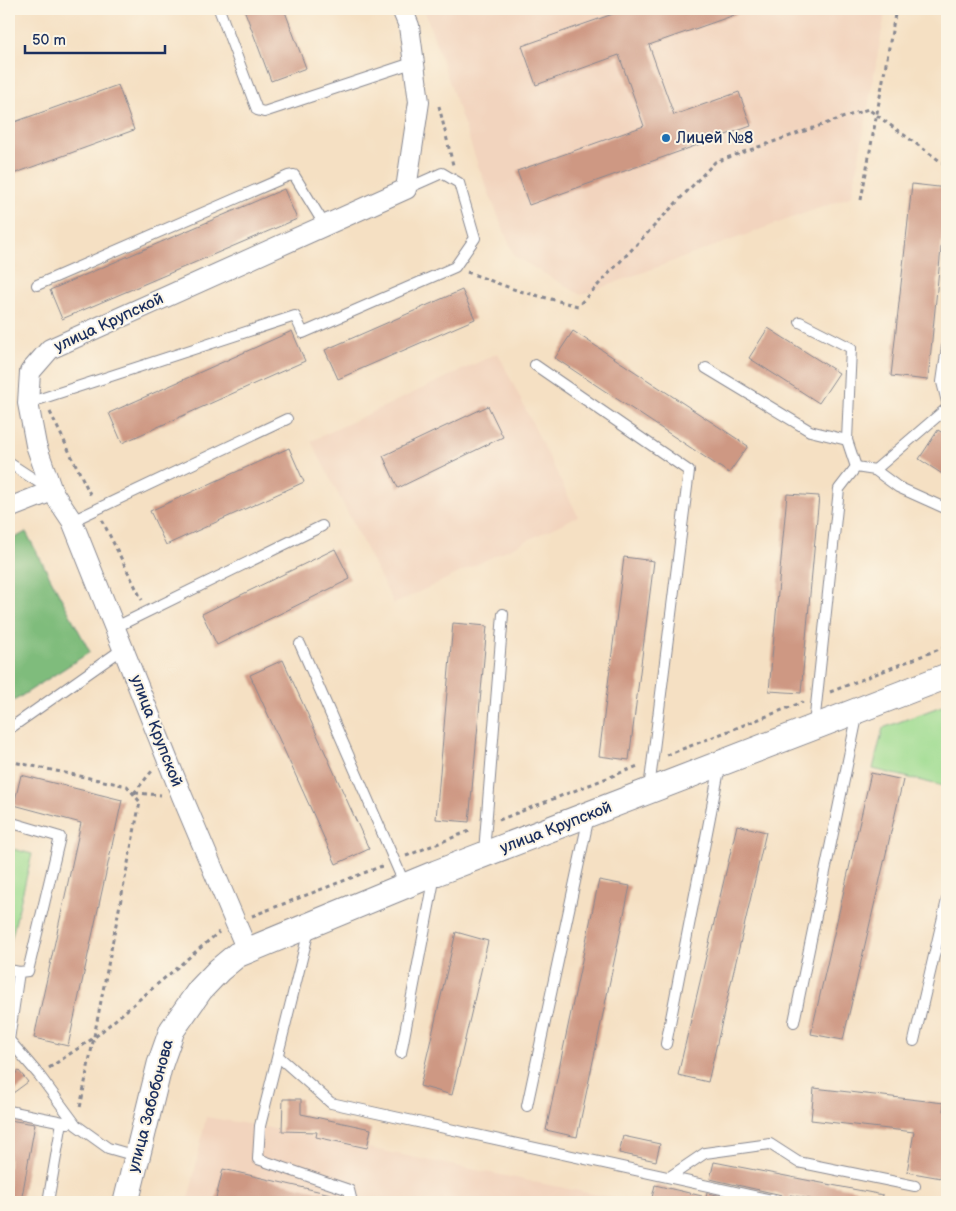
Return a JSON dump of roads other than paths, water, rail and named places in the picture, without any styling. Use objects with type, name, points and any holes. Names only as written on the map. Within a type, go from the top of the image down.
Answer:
[{"type":"street","points":[[402,9],[409,26],[419,102],[406,189]]},
{"type":"street","name":"улица Крупской","points":[[406,189],[324,224],[50,349],[30,372],[28,403],[36,445],[52,491],[72,521],[182,796],[247,950],[436,873],[947,676]]},
{"type":"street","points":[[9,508],[52,491]]},
{"type":"street","name":"улица Забобонова","points":[[126,1202],[160,1064],[172,1030],[200,990],[219,970],[247,950]]},
{"type":"lane","points":[[219,9],[257,110],[264,112],[415,62]]},
{"type":"lane","points":[[28,403],[294,316],[303,333],[455,267],[475,238],[459,183],[442,173],[406,189]]},
{"type":"lane","points":[[36,285],[288,176],[294,175],[324,224]]},
{"type":"lane","points":[[800,322],[851,348],[847,440],[856,467]]},
{"type":"lane","points":[[947,347],[942,382],[947,402]]},
{"type":"lane","points":[[535,364],[689,471],[649,792]]},
{"type":"lane","points":[[706,368],[810,431],[847,440]]},
{"type":"lane","points":[[874,470],[947,408]]},
{"type":"lane","points":[[72,521],[287,419]]},
{"type":"lane","points":[[9,463],[52,491]]},
{"type":"lane","points":[[856,467],[874,470],[898,487],[947,509]]},
{"type":"lane","points":[[814,728],[819,696],[839,489],[856,467]]},
{"type":"lane","points":[[116,627],[322,526]]},
{"type":"lane","points":[[484,856],[502,614]]},
{"type":"lane","points":[[300,644],[406,886]]},
{"type":"lane","points":[[9,729],[124,648]]},
{"type":"lane","points":[[794,1022],[858,711]]},
{"type":"lane","points":[[666,1044],[720,764]]},
{"type":"lane","points":[[527,1106],[589,815]]},
{"type":"lane","points":[[9,822],[60,837],[28,971],[14,971],[9,1040],[39,1075],[76,1125],[108,1148],[136,1156]]},
{"type":"lane","points":[[401,1053],[436,873]]},
{"type":"lane","points":[[914,1041],[947,900]]},
{"type":"lane","points":[[311,923],[279,1057],[260,1126],[258,1160],[349,1190],[352,1202]]},
{"type":"lane","points":[[279,1057],[331,1103],[671,1176],[781,1202]]},
{"type":"lane","points":[[9,1111],[76,1125]]},
{"type":"lane","points":[[48,1202],[62,1122]]},
{"type":"lane","points":[[671,1176],[705,1153],[770,1144],[798,1162],[915,1186]]},
{"type":"place","name":"Лицей №8","points":[[666,138]]}]
